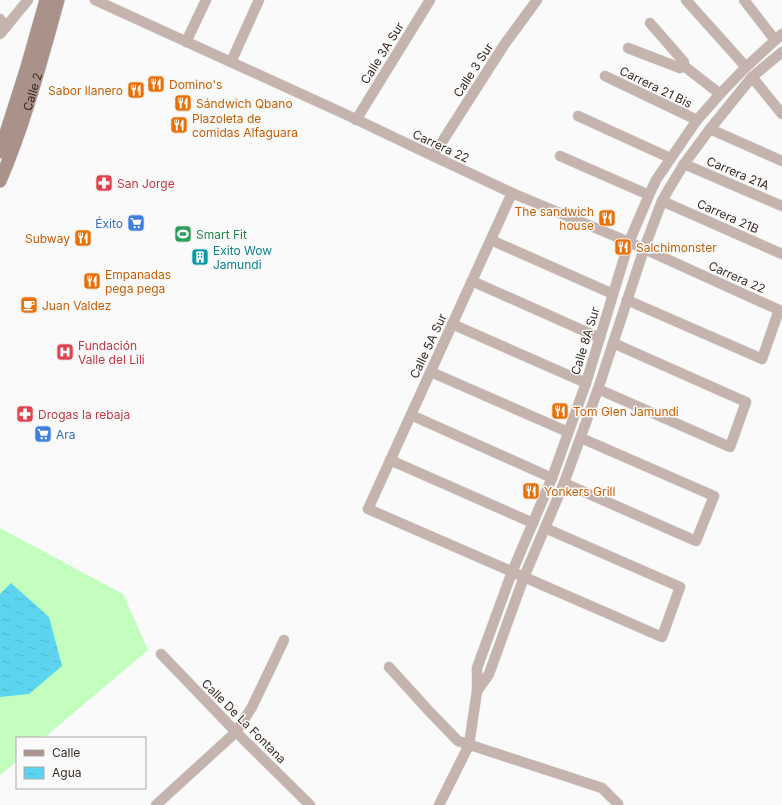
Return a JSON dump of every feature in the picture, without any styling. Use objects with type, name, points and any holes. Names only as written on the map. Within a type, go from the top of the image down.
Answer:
[{"type":"main road","name":"Calle 2","points":[[0,152],[27,67],[46,0]]},
{"type":"main road","name":"Calle 2","points":[[0,181],[26,111],[58,0]]},
{"type":"street","points":[[2,27],[28,0]]},
{"type":"street","name":"Carrera 22","points":[[95,0],[347,115],[512,193],[629,242],[779,310],[762,359],[627,300]]},
{"type":"street","points":[[186,42],[206,0]]},
{"type":"street","points":[[231,62],[259,0]]},
{"type":"street","name":"Calle 3A Sur","points":[[356,120],[430,0]]},
{"type":"street","name":"Calle 3 Sur","points":[[433,156],[504,45],[537,0]]},
{"type":"street","points":[[686,0],[746,67]]},
{"type":"street","points":[[744,0],[779,37]]},
{"type":"street","points":[[650,23],[684,62],[684,66],[720,94]]},
{"type":"street","name":"Calle 8A Sur","points":[[439,805],[469,745],[477,691],[477,668],[512,572],[552,478],[586,383],[629,242],[648,195],[670,158],[697,120],[746,67],[779,37]]},
{"type":"street","points":[[628,48],[680,68],[684,66]]},
{"type":"street","name":"Calle 8A Sur","points":[[477,691],[489,674],[524,577],[564,483],[581,438],[644,249],[662,201],[684,164],[710,129],[752,77],[782,52]]},
{"type":"street","name":"Carrera 21 Bis","points":[[605,76],[697,120]]},
{"type":"street","points":[[752,77],[782,114]]},
{"type":"street","points":[[578,116],[670,158]]},
{"type":"street","points":[[710,129],[782,161]]},
{"type":"street","points":[[560,156],[648,195]]},
{"type":"street","name":"Carrera 21A","points":[[684,164],[782,206]]},
{"type":"street","name":"Calle 5A Sur","points":[[512,193],[368,509],[512,572]]},
{"type":"street","name":"Carrera 21B","points":[[662,201],[782,254]]},
{"type":"street","points":[[491,240],[613,294]]},
{"type":"street","points":[[472,281],[600,338]]},
{"type":"street","points":[[452,324],[586,383]]},
{"type":"street","points":[[598,389],[730,447],[746,402],[613,343]]},
{"type":"street","points":[[431,372],[568,432]]},
{"type":"street","points":[[410,416],[552,478]]},
{"type":"street","points":[[564,483],[696,541],[714,496],[581,438]]},
{"type":"street","points":[[390,460],[533,523]]},
{"type":"street","points":[[512,572],[662,637],[680,587],[545,528]]},
{"type":"street","points":[[156,805],[236,732],[252,707],[284,640]]},
{"type":"street","name":"Calle De La Fontana","points":[[161,654],[236,732],[310,805]]},
{"type":"street","points":[[389,667],[458,741],[602,788],[618,805]]},
{"type":"green space","points":[[0,528],[123,594],[148,650],[45,737],[16,737],[16,762],[0,775]]},
{"type":"water","points":[[11,583],[49,617],[62,666],[29,694],[0,697],[0,594]]},
{"type":"place","name":"Domino's","points":[[156,84]]},
{"type":"place","name":"Sabor llanero","points":[[136,90]]},
{"type":"place","name":"Sándwich Qbano","points":[[183,103]]},
{"type":"place","name":"Plazoleta de comidas Alfaguara","points":[[179,125]]},
{"type":"place","name":"San Jorge","points":[[104,183]]},
{"type":"place","name":"The sandwich house","points":[[607,218]]},
{"type":"place","name":"Éxito","points":[[136,223]]},
{"type":"place","name":"Smart Fit","points":[[183,234]]},
{"type":"place","name":"Subway","points":[[83,238]]},
{"type":"place","name":"Salchimonster","points":[[623,247]]},
{"type":"place","name":"Exito Wow Jamundi","points":[[200,257]]},
{"type":"place","name":"Empanadas pega pega","points":[[92,281]]},
{"type":"place","name":"Juan Valdez","points":[[29,305]]},
{"type":"place","name":"Fundación Valle del Lili","points":[[65,352]]},
{"type":"place","name":"Tom Glen Jamundi","points":[[560,411]]},
{"type":"place","name":"Drogas la rebaja","points":[[25,414]]},
{"type":"place","name":"Ara","points":[[43,434]]},
{"type":"place","name":"Yonkers Grill","points":[[531,491]]}]
